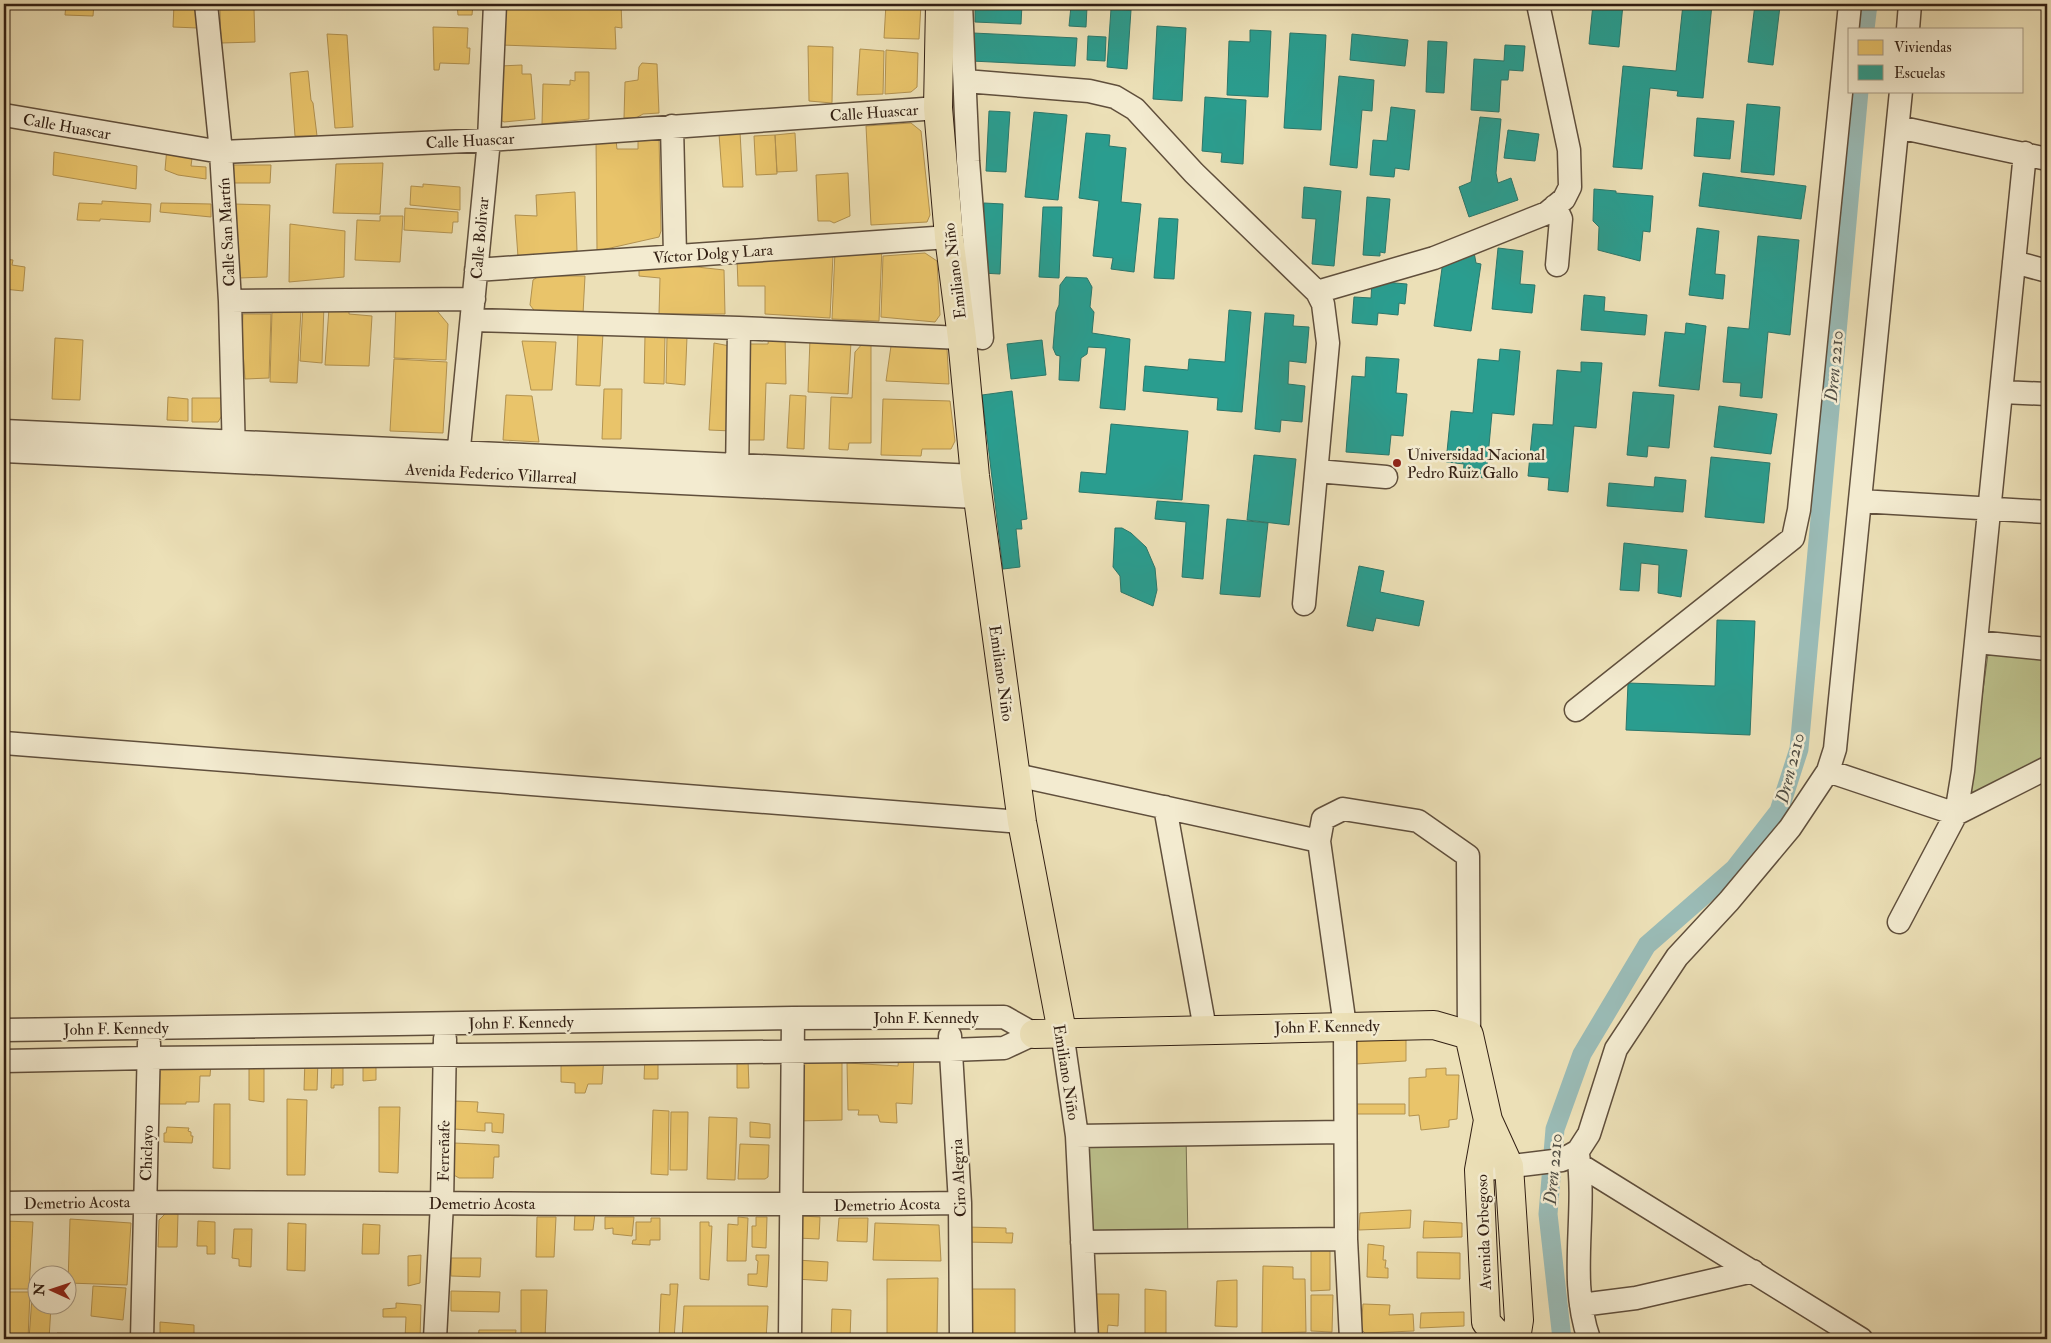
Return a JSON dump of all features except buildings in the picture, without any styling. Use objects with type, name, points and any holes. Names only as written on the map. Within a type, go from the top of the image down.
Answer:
[{"type":"main road","name":"Emiliano Niño","points":[[940,4],[938,108],[949,237],[972,338],[976,486],[1022,822],[1062,1032]]},
{"type":"main road","name":"John F. Kennedy","points":[[1034,1034],[1434,1025],[1469,1035]]},
{"type":"main road","name":"Avenida Orbegoso","points":[[1469,1035],[1488,1120],[1479,1170],[1486,1322],[1501,1339]]},
{"type":"main road","name":"Avenida Orbegoso","points":[[1488,1120],[1521,1165],[1519,1320],[1516,1339]]},
{"type":"street","name":"Calle San Martín","points":[[206,4],[222,152],[230,301],[234,451]]},
{"type":"street","name":"Calle Bolivar","points":[[458,462],[489,140],[495,4]]},
{"type":"street","points":[[230,301],[473,310],[739,328],[972,338],[968,161],[961,4]]},
{"type":"street","points":[[1317,292],[1434,258],[1547,213],[1564,199],[1570,187],[1569,150],[1538,4]]},
{"type":"street","points":[[1576,710],[1793,538],[1799,510],[1850,4]]},
{"type":"street","points":[[1908,28],[1910,4]]},
{"type":"street","points":[[965,81],[1089,91],[1115,96],[1135,109],[1194,173],[1317,292],[1323,304],[1328,343],[1304,604]]},
{"type":"street","points":[[1573,1159],[1589,1134],[1616,1049],[1677,957],[1729,901],[1790,828],[1828,771],[1835,750],[1902,92]]},
{"type":"street","name":"Calle Huascar","points":[[4,115],[222,152],[489,140],[938,108]]},
{"type":"street","points":[[672,126],[675,255]]},
{"type":"street","points":[[1898,126],[2047,159]]},
{"type":"street","points":[[1899,922],[1956,814],[1964,771],[2025,153]]},
{"type":"street","points":[[1555,206],[1561,219],[1557,265]]},
{"type":"street","name":"Víctor Dolg y Lara","points":[[476,270],[949,237]]},
{"type":"street","points":[[2014,262],[2047,271]]},
{"type":"street","points":[[737,475],[739,328]]},
{"type":"street","points":[[2002,392],[2047,394]]},
{"type":"street","name":"Avenida Federico Villarreal","points":[[4,431],[234,451],[976,486]]},
{"type":"street","name":"Avenida Federico Villarreal","points":[[4,451],[234,451]]},
{"type":"street","points":[[1317,471],[1386,477]]},
{"type":"street","points":[[1860,500],[2047,512]]},
{"type":"street","points":[[1977,642],[2047,649]]},
{"type":"street","points":[[4,743],[1022,822]]},
{"type":"street","points":[[1828,771],[1956,814],[2047,768]]},
{"type":"street","points":[[1016,775],[1319,841]]},
{"type":"street","points":[[1165,807],[1205,1029]]},
{"type":"street","points":[[1351,1339],[1346,1239],[1345,1026],[1319,841],[1323,819],[1343,809],[1418,821],[1468,856],[1469,1035]]},
{"type":"street","name":"Ciro Alegria","points":[[950,1017],[950,1050],[960,1203],[961,1339]]},
{"type":"street","name":"John F. Kennedy","points":[[4,1030],[793,1018],[1004,1017],[1034,1034]]},
{"type":"street","points":[[790,1339],[793,1018]]},
{"type":"street","name":"Ferreñafe","points":[[435,1339],[442,1203],[445,1023]]},
{"type":"street","name":"Chiclayo","points":[[142,1339],[150,1027]]},
{"type":"street","name":"Emiliano Niño","points":[[1062,1032],[1077,1136],[1087,1339]]},
{"type":"street","name":"John F. Kennedy","points":[[4,1061],[445,1054],[950,1050],[1004,1048],[1034,1034]]},
{"type":"street","points":[[1077,1136],[1345,1132]]},
{"type":"street","points":[[1573,1159],[1581,1174],[1578,1241],[1581,1305],[1589,1339]]},
{"type":"street","points":[[1479,1170],[1573,1159],[1861,1339]]},
{"type":"street","name":"Demetrio Acosta","points":[[4,1203],[791,1205],[960,1203]]},
{"type":"street","points":[[1082,1242],[1346,1239]]},
{"type":"street","points":[[1581,1305],[1636,1298],[1753,1271]]},
{"type":"green space","points":[[1988,654],[2047,656],[2047,755],[1972,794],[1969,792]]},
{"type":"green space","points":[[1186,1135],[1188,1241],[1082,1242],[1077,1136]]},
{"type":"waterway","name":"Dren 2210","points":[[1865,28],[1868,4]]},
{"type":"waterway","name":"Dren 2210","points":[[1562,1339],[1548,1214],[1555,1129],[1582,1054],[1647,945],[1734,869],[1779,811],[1799,749],[1859,92]]},
{"type":"place","name":"Universidad Nacional Pedro Ruiz Gallo","points":[[1397,463]]}]
